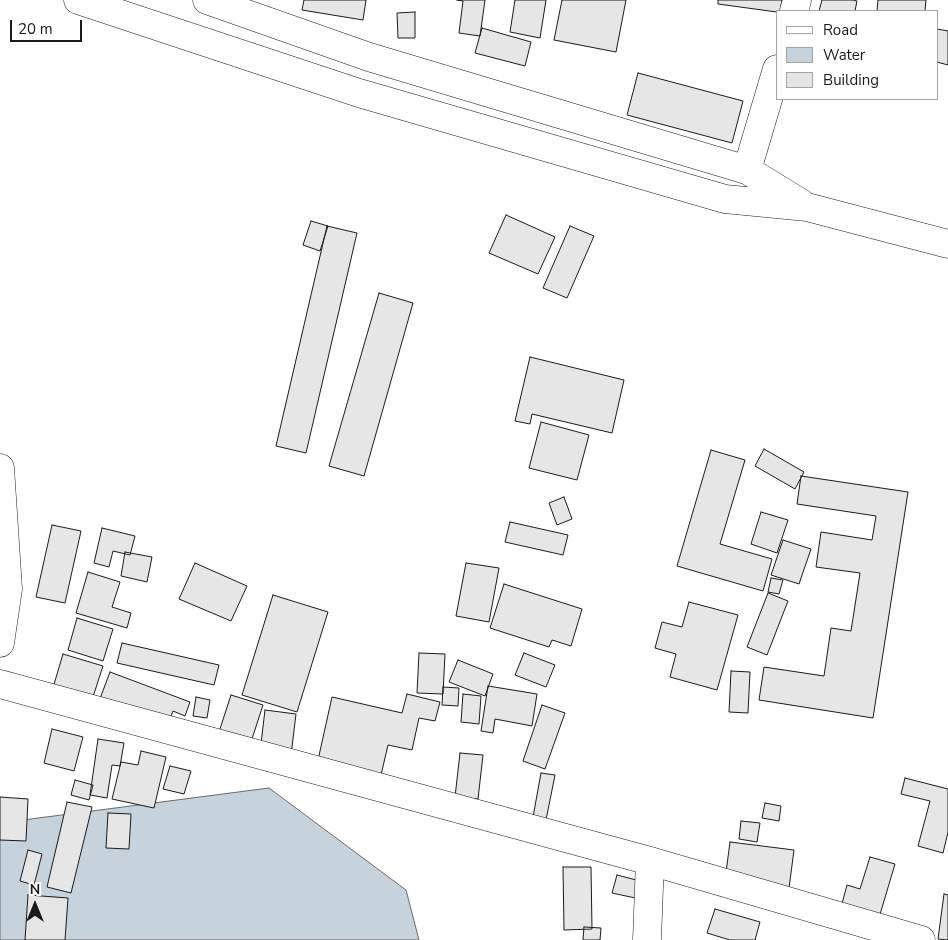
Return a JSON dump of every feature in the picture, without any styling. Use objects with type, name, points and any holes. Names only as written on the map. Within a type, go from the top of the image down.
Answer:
[{"type":"main road","points":[[78,0],[359,94],[725,199],[807,207],[948,244]]},
{"type":"main road","points":[[207,0],[369,57],[747,170],[807,207]]},
{"type":"main road","points":[[747,170],[776,71]]},
{"type":"main road","points":[[0,468],[8,589],[0,643]]},
{"type":"main road","points":[[0,684],[650,861],[921,940]]},
{"type":"main road","points":[[647,940],[650,861]]},
{"type":"water","points":[[269,788],[406,890],[419,940],[0,940],[0,823]]},
{"type":"building","points":[[304,0],[366,0],[363,20],[302,10]]},
{"type":"building","points":[[457,0],[485,0],[480,36],[459,33],[463,1]]},
{"type":"building","points":[[515,0],[546,0],[540,38],[510,32]]},
{"type":"building","points":[[562,0],[626,0],[616,52],[554,40]]},
{"type":"building","points":[[718,0],[782,0],[780,10],[776,10],[776,12],[718,4]]},
{"type":"building","points":[[822,0],[857,1],[855,10],[819,10]]},
{"type":"building","points":[[878,0],[926,0],[925,10],[877,10]]},
{"type":"building","points":[[415,12],[415,38],[398,38],[397,13]]},
{"type":"building","points":[[482,28],[531,42],[525,66],[475,53]]},
{"type":"building","points":[[938,29],[948,31],[948,65],[938,62]]},
{"type":"building","points":[[638,73],[743,101],[732,143],[627,115]]},
{"type":"building","points":[[506,215],[555,237],[538,274],[489,253]]},
{"type":"building","points":[[311,221],[328,226],[320,251],[303,245]]},
{"type":"building","points":[[327,226],[357,233],[306,453],[276,446]]},
{"type":"building","points":[[570,226],[594,236],[567,298],[543,288]]},
{"type":"building","points":[[379,293],[413,303],[364,476],[329,466]]},
{"type":"building","points":[[530,357],[624,380],[612,433],[532,414],[530,424],[515,421]]},
{"type":"building","points":[[541,422],[589,435],[577,480],[529,468]]},
{"type":"building","points":[[764,449],[804,472],[795,489],[755,466]]},
{"type":"building","points":[[711,450],[745,460],[720,544],[772,559],[763,591],[677,566]]},
{"type":"building","points":[[801,476],[908,492],[873,718],[759,700],[764,667],[824,676],[831,628],[851,631],[860,573],[816,567],[821,532],[872,540],[876,516],[797,504]]},
{"type":"building","points":[[564,497],[572,519],[557,525],[549,503]]},
{"type":"building","points":[[761,512],[788,520],[777,553],[751,544]]},
{"type":"building","points":[[510,522],[568,535],[563,555],[505,542]]},
{"type":"building","points":[[52,525],[81,531],[65,603],[36,597]]},
{"type":"building","points":[[102,528],[135,536],[130,555],[113,551],[109,567],[94,563]]},
{"type":"building","points":[[783,540],[811,549],[799,584],[771,575]]},
{"type":"building","points":[[125,552],[152,557],[147,582],[121,576]]},
{"type":"building","points":[[195,563],[247,586],[231,621],[179,599]]},
{"type":"building","points":[[466,563],[499,568],[489,622],[456,616]]},
{"type":"building","points":[[88,572],[120,582],[112,607],[131,613],[127,628],[76,613]]},
{"type":"building","points":[[771,578],[783,580],[779,594],[768,592]]},
{"type":"building","points":[[504,584],[582,609],[571,646],[552,640],[549,647],[490,628]]},
{"type":"building","points":[[768,593],[788,601],[767,655],[747,647]]},
{"type":"building","points":[[273,595],[328,612],[297,712],[242,695]]},
{"type":"building","points":[[689,602],[738,615],[717,690],[670,677],[676,654],[655,648],[662,622],[682,627]]},
{"type":"building","points":[[77,618],[113,629],[103,661],[68,650]]},
{"type":"building","points":[[122,643],[219,665],[214,685],[117,663]]},
{"type":"building","points":[[419,653],[445,654],[443,694],[417,693]]},
{"type":"building","points":[[524,653],[555,665],[546,687],[515,675]]},
{"type":"building","points":[[63,654],[103,666],[91,703],[52,691]]},
{"type":"building","points":[[458,660],[493,674],[485,696],[449,682]]},
{"type":"building","points":[[731,671],[750,672],[748,713],[729,712]]},
{"type":"building","points":[[110,672],[190,702],[185,716],[173,711],[166,729],[98,704]]},
{"type":"building","points":[[488,686],[537,694],[532,726],[495,719],[493,733],[481,731]]},
{"type":"building","points":[[443,687],[459,688],[458,706],[442,705]]},
{"type":"building","points":[[407,694],[440,702],[435,721],[419,718],[412,750],[388,745],[381,775],[318,760],[332,697],[402,713]]},
{"type":"building","points":[[463,694],[481,696],[479,724],[461,722]]},
{"type":"building","points":[[231,695],[263,705],[250,745],[218,735]]},
{"type":"building","points":[[196,697],[210,700],[207,718],[193,716]]},
{"type":"building","points":[[542,705],[565,713],[545,769],[523,761]]},
{"type":"building","points":[[265,710],[296,714],[291,755],[260,752]]},
{"type":"building","points":[[52,729],[83,737],[74,771],[44,763]]},
{"type":"building","points":[[98,739],[124,743],[120,766],[112,765],[107,798],[90,795]]},
{"type":"building","points":[[141,751],[166,757],[154,808],[112,799],[121,762],[138,765]]},
{"type":"building","points":[[460,753],[483,755],[478,799],[455,797]]},
{"type":"building","points":[[170,766],[191,771],[184,794],[163,789]]},
{"type":"building","points":[[541,773],[555,775],[546,820],[533,817]]},
{"type":"building","points":[[905,778],[948,789],[948,832],[943,853],[918,846],[930,801],[901,794]]},
{"type":"building","points":[[75,780],[93,785],[89,800],[71,795]]},
{"type":"building","points":[[0,797],[28,799],[26,841],[0,840]]},
{"type":"building","points":[[67,802],[92,807],[71,893],[47,887]]},
{"type":"building","points":[[765,803],[781,806],[779,821],[762,818]]},
{"type":"building","points":[[108,813],[131,814],[129,849],[106,848]]},
{"type":"building","points":[[741,821],[760,823],[757,842],[739,839]]},
{"type":"building","points":[[730,842],[794,850],[789,888],[725,880]]},
{"type":"building","points":[[28,850],[42,854],[34,885],[20,881]]},
{"type":"building","points":[[870,857],[895,864],[878,921],[840,911],[847,885],[860,889]]},
{"type":"building","points":[[563,867],[591,867],[592,929],[564,930]]},
{"type":"building","points":[[617,875],[644,882],[640,899],[612,893]]},
{"type":"building","points":[[944,894],[948,895],[948,940],[938,939]]},
{"type":"building","points":[[28,895],[68,898],[65,940],[25,940]]},
{"type":"building","points":[[715,909],[760,922],[755,940],[730,940],[707,933]]},
{"type":"building","points":[[584,927],[601,928],[600,940],[583,940]]}]
